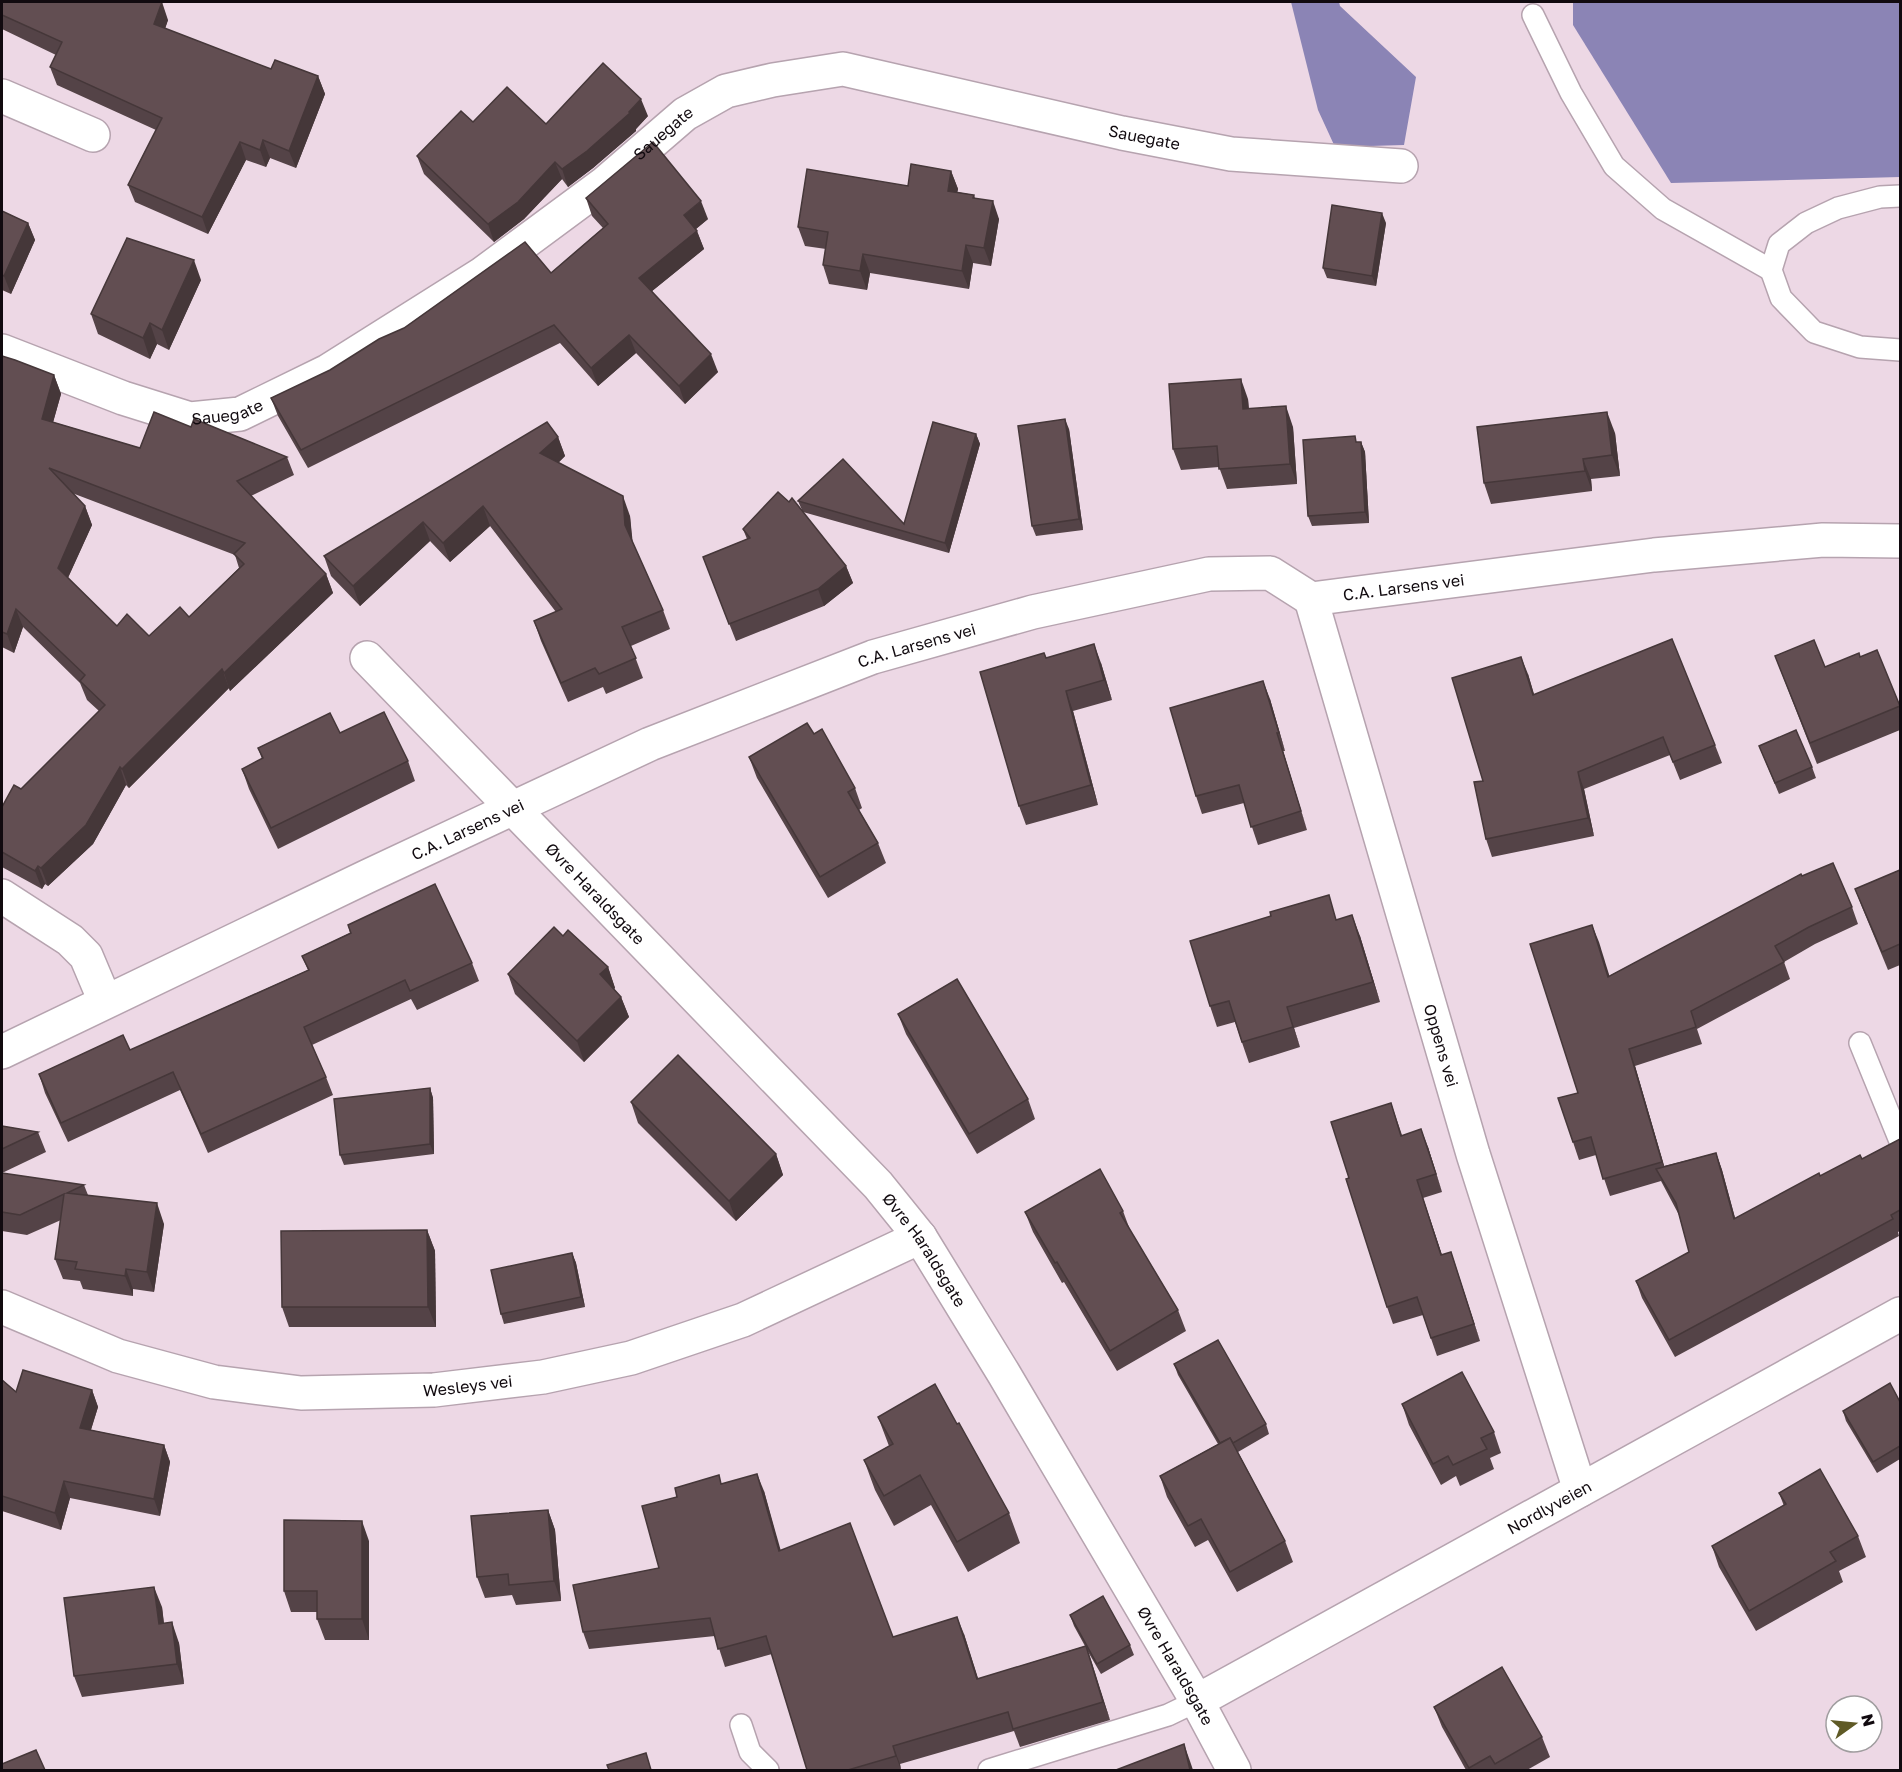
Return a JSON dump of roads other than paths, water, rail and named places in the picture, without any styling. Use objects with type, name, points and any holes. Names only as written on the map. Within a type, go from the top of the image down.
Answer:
[{"type":"street","name":"Sauegate","points":[[2,351],[123,398],[190,419],[240,414],[328,370],[482,274],[605,183],[685,114],[726,91],[773,80],[843,69],[1122,133],[1232,154],[1401,166]]},
{"type":"street","points":[[2,96],[93,135]]},
{"type":"street","name":"C.A. Larsens vei","points":[[2,1052],[105,1001],[650,744],[873,657],[1033,612],[1209,574],[1270,573],[1311,599],[1654,555],[1823,540],[1900,541]]},
{"type":"street","name":"Oppens vei","points":[[1311,599],[1473,1154],[1580,1490]]},
{"type":"street","name":"Øvre Haraldsgate","points":[[367,658],[878,1185],[920,1237],[1004,1374],[1197,1701],[1234,1770]]},
{"type":"street","points":[[2,896],[70,940],[86,956],[105,1001]]},
{"type":"street","name":"Wesleys vei","points":[[2,1307],[118,1356],[214,1382],[301,1393],[434,1390],[543,1377],[632,1358],[743,1320],[920,1237]]},
{"type":"street","name":"Nordlyveien","points":[[1197,1701],[1900,1314]]},
{"type":"lane","points":[[1533,15],[1571,93],[1614,166],[1663,209],[1771,270]]},
{"type":"lane","points":[[1900,196],[1880,197],[1838,208],[1806,224],[1779,244],[1771,270],[1781,298],[1814,332],[1860,347],[1900,350]]},
{"type":"lane","points":[[1860,1043],[1900,1141]]},
{"type":"lane","points":[[989,1770],[1168,1715],[1197,1701]]},
{"type":"lane","points":[[741,1725],[750,1752],[768,1770]]}]
